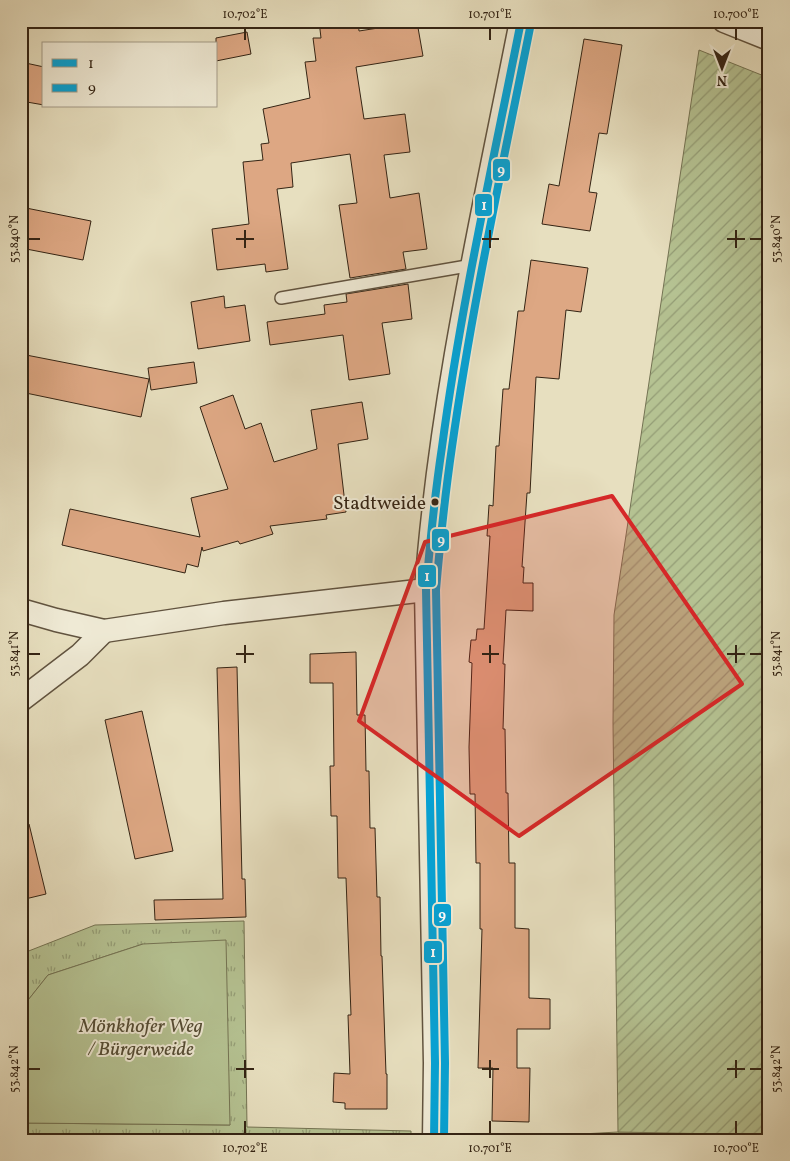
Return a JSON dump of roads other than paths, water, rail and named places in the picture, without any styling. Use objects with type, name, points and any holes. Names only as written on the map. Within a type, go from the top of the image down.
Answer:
[{"type":"street","points":[[434,1140],[426,590],[435,488],[452,382],[521,21]]},
{"type":"street","points":[[724,21],[769,39]]},
{"type":"street","points":[[21,610],[104,631],[234,612],[426,590]]},
{"type":"street","points":[[21,700],[80,655],[104,631]]},
{"type":"lane","points":[[281,298],[473,265]]},
{"type":"place","name":"Stadtweide","points":[[435,502]]},
{"type":"park label","name":"Mönkhofer Weg / Bürgerweide","points":[[141,1036]]}]
